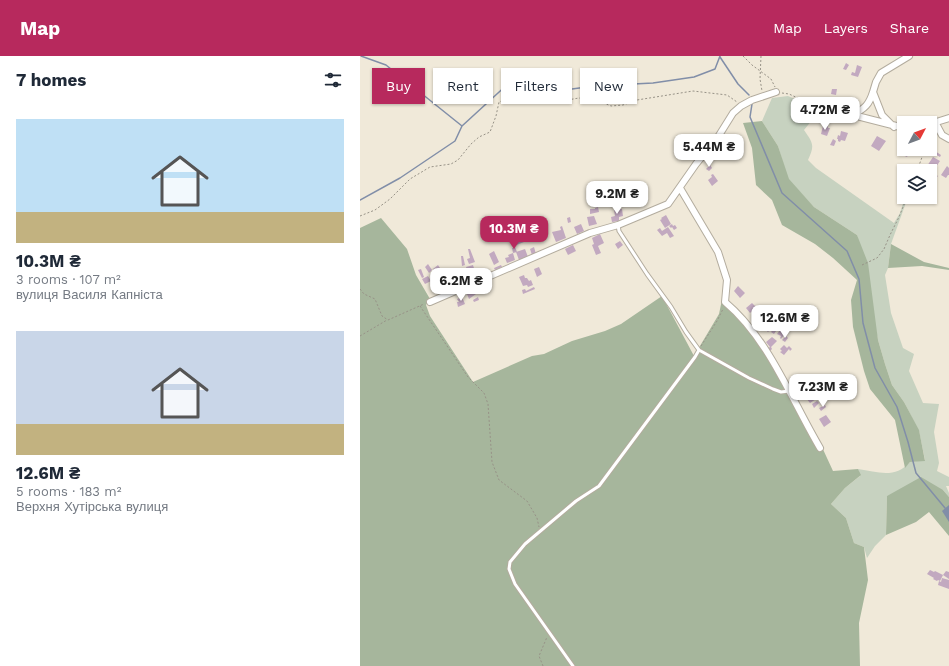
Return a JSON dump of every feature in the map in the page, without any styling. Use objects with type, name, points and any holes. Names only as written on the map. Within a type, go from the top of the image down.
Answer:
[{"type":"street","points":[[853,115],[870,103],[876,82],[881,74],[909,56]]},
{"type":"street","points":[[430,302],[590,233],[618,225],[668,204],[696,164],[718,137],[733,113],[741,106],[752,100],[776,92]]},
{"type":"street","points":[[873,92],[882,115],[894,127]]},
{"type":"street","points":[[853,115],[873,119],[897,127]]},
{"type":"street","points":[[937,122],[949,118]]},
{"type":"street","points":[[937,128],[949,139]]},
{"type":"street","points":[[680,188],[718,252],[727,280],[725,302],[744,322],[776,365],[820,448]]},
{"type":"lane","points":[[618,225],[620,231],[647,274],[699,350],[749,378],[773,389],[781,392],[789,391]]},
{"type":"lane","points":[[572,666],[515,584],[509,570],[510,562],[525,544],[540,531],[576,501],[599,486],[699,350]]},
{"type":"path","points":[[743,56],[771,79],[776,92],[789,94],[833,114],[853,115]]},
{"type":"path","points":[[761,56],[760,79],[764,96]]},
{"type":"path","points":[[360,216],[375,210],[390,199],[410,179],[430,167],[451,164],[458,160],[471,144],[479,137],[490,132],[499,102],[506,99],[556,102],[579,98],[599,101],[611,106],[623,105],[637,100],[693,91],[727,95],[735,99],[741,106]]},
{"type":"path","points":[[862,266],[877,258],[884,249],[904,204]]},
{"type":"path","points":[[360,289],[364,294],[375,299],[382,316],[388,320]]},
{"type":"path","points":[[360,336],[388,320],[430,302]]},
{"type":"path","points":[[699,350],[717,321],[725,302]]},
{"type":"path","points":[[420,306],[468,377],[484,393],[488,404],[492,462],[499,480],[527,501],[537,518],[540,531]]},
{"type":"path","points":[[544,666],[539,656],[548,633]]},
{"type":"green space","points":[[788,96],[820,110],[804,130],[812,144],[812,151],[808,160],[816,168],[894,223],[900,213],[903,204],[905,204],[891,244],[888,268],[885,275],[891,313],[903,348],[914,354],[909,371],[923,403],[939,404],[934,432],[939,463],[937,471],[949,477],[949,486],[946,486],[949,497],[943,490],[887,496],[886,535],[875,546],[867,558],[864,547],[854,543],[846,518],[831,504],[845,488],[860,476],[858,469],[886,473],[898,471],[910,462],[925,460],[919,431],[904,402],[892,385],[885,364],[878,340],[857,235],[814,207],[788,179],[778,146],[762,121],[772,98]]},
{"type":"green space","points":[[762,121],[778,146],[789,179],[814,207],[857,235],[868,263],[878,340],[885,364],[892,385],[904,402],[919,430],[925,461],[910,462],[905,468],[895,420],[870,389],[853,327],[851,300],[857,280],[815,244],[782,225],[772,200],[756,185],[752,148],[743,123]]},
{"type":"green space","points":[[381,218],[407,249],[416,275],[430,299],[426,305],[430,316],[473,382],[532,356],[544,354],[572,341],[605,331],[621,324],[662,296],[694,356],[719,314],[724,290],[728,301],[746,321],[781,369],[790,390],[815,432],[833,471],[858,469],[861,475],[845,488],[831,504],[846,518],[854,543],[864,547],[868,580],[859,623],[860,666],[360,666],[360,228]]},
{"type":"green space","points":[[891,244],[924,262],[949,268],[949,270],[922,266],[888,268]]},
{"type":"green space","points":[[921,477],[943,490],[949,497],[949,536],[929,512],[916,522],[886,535],[887,496]]},
{"type":"water","points":[[949,505],[949,522],[942,511]]},
{"type":"building","points":[[846,63],[849,65],[846,70],[843,69]]},
{"type":"building","points":[[857,65],[862,67],[858,77],[851,75],[852,72],[855,73]]},
{"type":"building","points":[[832,89],[837,89],[836,95],[831,94]]},
{"type":"building","points":[[823,126],[828,126],[828,128],[830,128],[827,136],[821,134]]},
{"type":"building","points":[[841,131],[848,133],[845,141],[841,140],[840,142],[837,139],[838,135],[840,136]]},
{"type":"building","points":[[877,136],[886,141],[879,151],[871,146]]},
{"type":"building","points":[[833,139],[836,141],[834,146],[830,145]]},
{"type":"building","points":[[728,145],[732,150],[724,155],[722,149]]},
{"type":"building","points":[[717,149],[721,153],[717,156],[721,159],[719,160],[713,153]]},
{"type":"building","points":[[933,157],[940,161],[937,166],[937,164],[928,164]]},
{"type":"building","points":[[710,165],[712,168],[709,171],[706,169]]},
{"type":"building","points":[[947,166],[949,168],[949,175],[946,178],[941,175]]},
{"type":"building","points":[[713,174],[718,181],[712,186],[708,180]]},
{"type":"building","points":[[598,207],[599,212],[590,214],[590,209],[595,209]]},
{"type":"building","points":[[622,209],[623,216],[619,217],[619,221],[612,222],[611,217],[615,216],[614,210]]},
{"type":"building","points":[[666,215],[671,224],[665,228],[660,220]]},
{"type":"building","points":[[594,216],[597,224],[589,226],[587,217]]},
{"type":"building","points":[[570,217],[571,222],[568,223],[567,218]]},
{"type":"building","points":[[581,224],[584,231],[577,234],[574,227]]},
{"type":"building","points":[[672,224],[677,228],[674,230],[672,227],[671,228],[669,226]]},
{"type":"building","points":[[562,226],[566,238],[556,242],[552,232],[561,230],[560,227]]},
{"type":"building","points":[[668,227],[674,236],[670,238],[667,233],[662,236],[657,230],[660,228],[662,231]]},
{"type":"building","points":[[523,228],[524,232],[521,233],[519,229]]},
{"type":"building","points":[[600,234],[604,243],[598,246],[601,253],[596,255],[592,245],[594,244],[592,238]]},
{"type":"building","points":[[521,236],[524,242],[514,246],[512,239]]},
{"type":"building","points":[[620,241],[623,245],[618,249],[615,244]]},
{"type":"building","points":[[573,245],[576,251],[568,255],[565,249]]},
{"type":"building","points":[[515,247],[517,252],[513,253],[512,248]]},
{"type":"building","points":[[534,247],[536,254],[532,255],[530,249]]},
{"type":"building","points":[[468,249],[470,249],[475,262],[469,264],[467,259],[470,258]]},
{"type":"building","points":[[525,249],[528,257],[519,260],[516,252]]},
{"type":"building","points":[[494,251],[499,262],[494,265],[489,254]]},
{"type":"building","points":[[513,253],[515,260],[507,263],[505,258],[509,257],[508,255]]},
{"type":"building","points":[[461,256],[463,256],[465,265],[462,266]]},
{"type":"building","points":[[428,264],[432,270],[429,273],[425,267]]},
{"type":"building","points":[[438,265],[444,274],[438,278],[433,269]]},
{"type":"building","points":[[473,265],[476,275],[479,274],[480,277],[472,279],[471,276],[469,277],[466,267]]},
{"type":"building","points":[[501,265],[502,267],[495,270],[494,268]]},
{"type":"building","points":[[539,267],[542,274],[537,277],[534,269]]},
{"type":"building","points":[[461,268],[464,274],[460,276],[456,271]]},
{"type":"building","points":[[421,269],[424,277],[422,278],[418,270]]},
{"type":"building","points":[[524,275],[529,281],[531,280],[533,285],[528,287],[527,285],[523,286],[519,277]]},
{"type":"building","points":[[428,276],[431,281],[425,284],[422,279]]},
{"type":"building","points":[[442,278],[447,283],[440,288],[436,283]]},
{"type":"building","points":[[738,286],[745,293],[740,298],[734,291]]},
{"type":"building","points":[[534,287],[535,289],[523,294],[522,290],[525,289],[526,291]]},
{"type":"building","points":[[468,288],[469,290],[473,288],[476,294],[469,299],[465,289]]},
{"type":"building","points":[[462,297],[465,304],[458,307],[457,302],[459,302],[457,299]]},
{"type":"building","points":[[478,297],[479,300],[474,302],[473,300]]},
{"type":"building","points":[[752,303],[756,307],[750,313],[746,308]]},
{"type":"building","points":[[774,309],[773,316],[769,320],[768,319]]},
{"type":"building","points":[[757,310],[761,314],[758,317],[754,314]]},
{"type":"building","points":[[765,316],[768,319],[765,323],[761,320]]},
{"type":"building","points":[[767,323],[772,328],[768,332],[763,327]]},
{"type":"building","points":[[776,326],[778,328],[774,334],[771,332]]},
{"type":"building","points":[[780,330],[785,334],[781,339],[781,336],[777,334]]},
{"type":"building","points":[[786,336],[788,338],[785,342],[782,340]]},
{"type":"building","points":[[772,337],[777,341],[771,347],[772,349],[770,351],[768,348],[770,347],[766,342]]},
{"type":"building","points":[[784,345],[787,348],[789,346],[792,349],[790,351],[789,349],[784,355],[780,352],[782,351],[780,349]]},
{"type":"building","points":[[801,376],[806,383],[801,387],[796,379]]},
{"type":"building","points":[[811,381],[813,383],[806,389],[804,387]]},
{"type":"building","points":[[808,389],[811,393],[800,398],[798,395]]},
{"type":"building","points":[[816,389],[821,396],[818,398],[814,390]]},
{"type":"building","points":[[812,393],[816,399],[810,403],[806,398]]},
{"type":"building","points":[[817,401],[819,403],[814,408],[812,404]]},
{"type":"building","points":[[825,405],[826,407],[821,411],[819,408]]},
{"type":"building","points":[[826,415],[831,422],[824,427],[819,419]]},
{"type":"building","points":[[930,570],[943,575],[940,581],[933,579],[934,578],[927,574]]},
{"type":"building","points":[[946,571],[949,572],[949,579],[943,575]]},
{"type":"building","points":[[942,578],[949,580],[949,589],[938,585]]},
{"type":"waterway","points":[[361,56],[386,65],[462,126]]},
{"type":"waterway","points":[[360,200],[400,178],[455,141],[462,126],[511,81],[550,92],[594,86],[653,83],[694,77],[715,69],[720,56]]},
{"type":"waterway","points":[[720,57],[738,84],[749,95]]},
{"type":"waterway","points":[[752,104],[750,117],[782,193],[847,251],[859,279],[863,323],[875,368],[897,407],[916,473],[945,508]]}]
